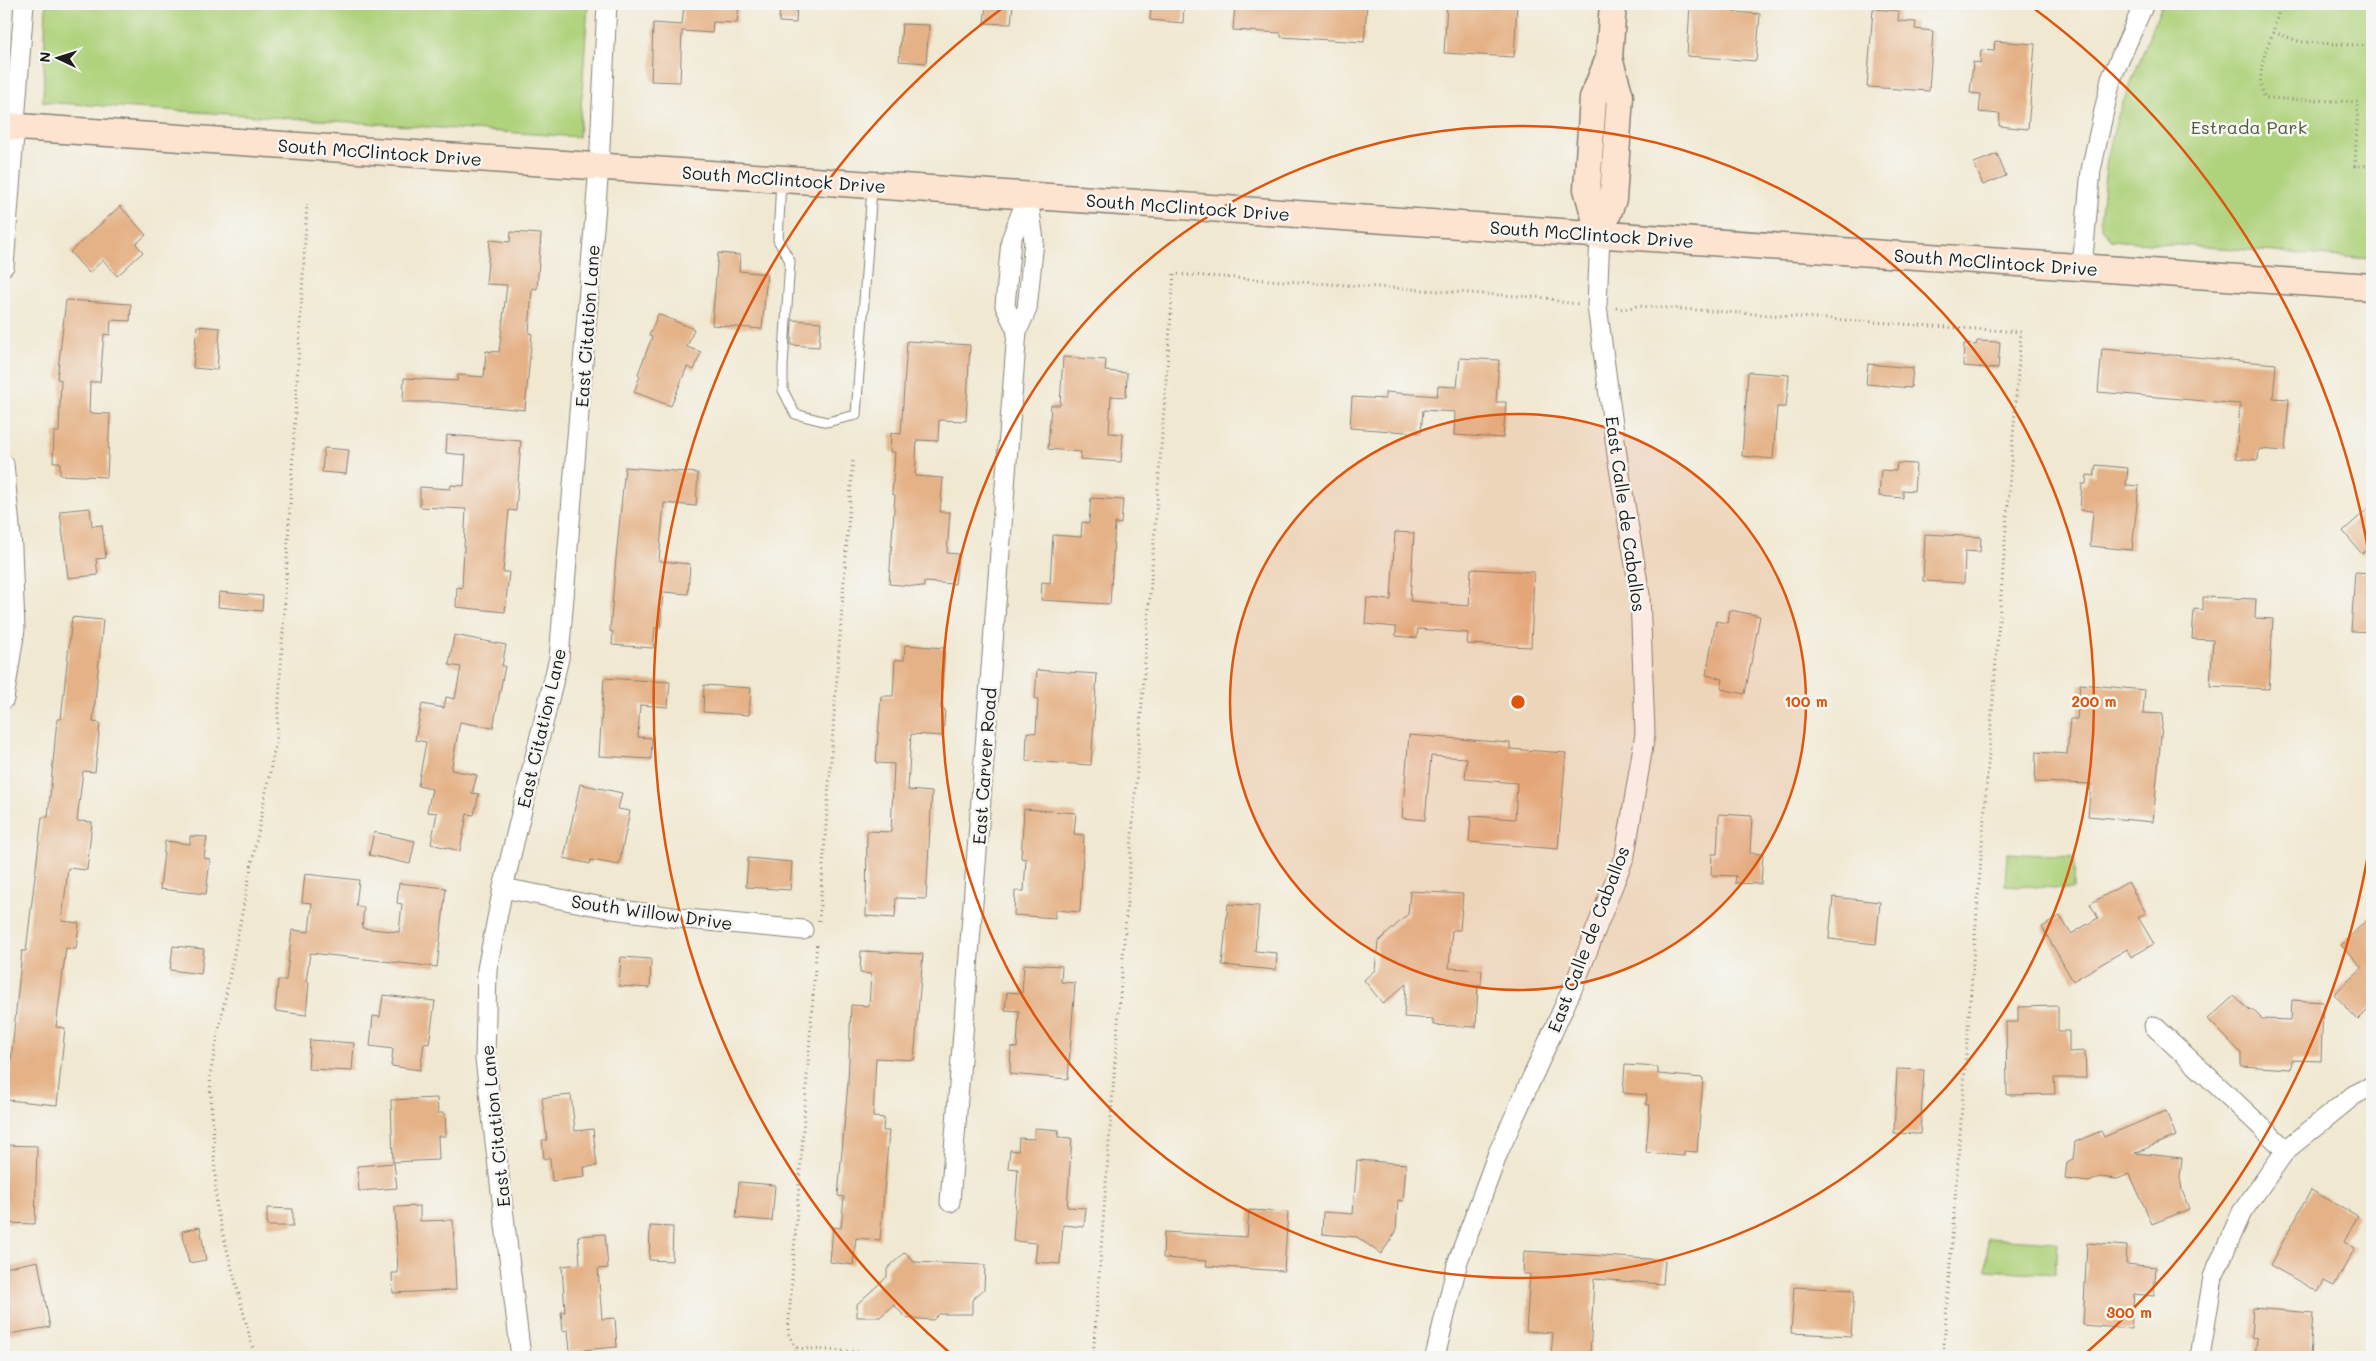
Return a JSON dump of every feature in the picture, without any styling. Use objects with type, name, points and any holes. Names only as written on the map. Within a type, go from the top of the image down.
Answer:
[{"type":"main road","points":[[1600,235],[1587,190],[1593,98],[1608,58],[1613,4]]},
{"type":"main road","name":"South McClintock Drive","points":[[10,127],[2372,287]]},
{"type":"street","points":[[4,266],[10,127],[24,4]]},
{"type":"street","name":"East Citation Lane","points":[[521,1357],[485,1059],[487,969],[503,888],[559,658],[599,167],[607,4]]},
{"type":"street","points":[[2082,268],[2091,170],[2111,79],[2144,4]]},
{"type":"street","name":"East Carver Road","points":[[950,1202],[1017,331],[1005,306],[1011,240],[1028,196]]},
{"type":"street","name":"East Calle de Caballos","points":[[1435,1357],[1458,1261],[1498,1153],[1577,978],[1624,855],[1644,734],[1640,595],[1618,462],[1597,306],[1600,235]]},
{"type":"street","points":[[4,464],[12,548],[15,629],[4,699]]},
{"type":"street","name":"South Willow Drive","points":[[503,888],[613,909],[687,920],[813,934]]},
{"type":"street","points":[[2154,1026],[2286,1150]]},
{"type":"street","points":[[2200,1357],[2213,1276],[2242,1212],[2286,1150],[2354,1095],[2372,1086]]},
{"type":"lane","points":[[781,179],[778,240],[790,261],[782,366],[783,390],[796,414],[827,422],[856,415],[872,185]]},
{"type":"path","points":[[2281,4],[2266,48],[2262,69],[2260,89],[2265,98],[2358,102],[2355,166],[2372,165]]},
{"type":"path","points":[[2273,32],[2301,42],[2372,46]]},
{"type":"path","points":[[255,1357],[217,1211],[210,1075],[277,736],[307,204]]},
{"type":"path","points":[[1093,1357],[1174,274],[1549,298],[1560,302],[1624,309],[1638,306],[2021,332],[1943,1357]]},
{"type":"path","points":[[795,1357],[796,1348],[788,1333],[813,934],[853,458]]},
{"type":"path","points":[[796,1348],[940,1357]]},
{"type":"green space","points":[[46,4],[588,4],[579,137],[43,102]]},
{"type":"green space","name":"Estrada Park","points":[[2162,4],[2372,4],[2372,259],[2110,240],[2103,230],[2100,220],[2107,159],[2117,118]]},
{"type":"green space","points":[[2007,853],[2075,857],[2074,889],[2005,885]]},
{"type":"green space","points":[[1988,1238],[2057,1242],[2055,1274],[1986,1270]]},
{"type":"building","points":[[684,4],[739,4],[737,23],[713,22],[712,33],[682,31],[680,82],[651,81],[653,23],[682,25]]},
{"type":"building","points":[[780,4],[797,4],[796,23],[779,22]]},
{"type":"building","points":[[986,4],[1013,4],[1011,24],[984,23]]},
{"type":"building","points":[[1151,4],[1184,4],[1183,23],[1150,20]]},
{"type":"building","points":[[1235,4],[1270,6],[1270,4],[1367,4],[1364,42],[1281,37],[1281,33],[1233,30]]},
{"type":"building","points":[[1447,4],[1517,4],[1514,57],[1444,53]]},
{"type":"building","points":[[1690,4],[1735,4],[1734,12],[1760,14],[1756,61],[1687,56]]},
{"type":"building","points":[[1873,9],[1899,11],[1898,21],[1916,22],[1915,29],[1933,31],[1929,91],[1867,87]]},
{"type":"building","points":[[902,24],[929,25],[926,63],[899,61]]},
{"type":"building","points":[[1995,41],[2035,44],[2028,129],[1999,126],[2000,114],[1979,112],[1981,94],[1970,93],[1973,62],[1980,63],[1981,50],[1994,51]]},
{"type":"building","points":[[1997,154],[2006,176],[1983,185],[1974,163]]},
{"type":"building","points":[[120,206],[146,235],[136,244],[143,252],[117,276],[103,260],[89,273],[70,252]]},
{"type":"building","points":[[511,232],[541,234],[537,289],[532,288],[529,333],[532,334],[525,410],[438,402],[403,402],[404,378],[457,381],[458,375],[484,377],[486,351],[499,352],[507,285],[486,284],[490,240],[510,242]]},
{"type":"building","points":[[718,253],[740,255],[739,271],[767,274],[762,329],[712,325]]},
{"type":"building","points":[[66,300],[131,304],[130,321],[111,320],[110,335],[104,334],[100,382],[90,382],[89,413],[110,414],[107,477],[60,475],[60,462],[53,462],[54,432],[59,432],[61,380],[57,379]]},
{"type":"building","points":[[658,314],[694,329],[687,347],[701,352],[694,370],[687,367],[671,406],[634,392],[640,376],[638,374],[652,337],[649,336]]},
{"type":"building","points":[[792,320],[821,322],[819,347],[791,345]]},
{"type":"building","points":[[197,326],[220,328],[217,370],[193,368]]},
{"type":"building","points":[[907,341],[970,345],[966,421],[939,420],[938,441],[917,440],[915,476],[943,478],[940,512],[950,512],[947,553],[958,554],[955,584],[924,582],[924,587],[889,584],[895,495],[892,494],[895,452],[890,452],[891,433],[901,434]]},
{"type":"building","points":[[1977,341],[2000,342],[1998,369],[1963,366],[1964,344],[1976,345]]},
{"type":"building","points":[[2102,349],[2276,364],[2273,398],[2289,399],[2285,451],[2259,449],[2258,460],[2236,458],[2240,404],[2098,392]]},
{"type":"building","points":[[1063,357],[1106,360],[1105,371],[1127,373],[1126,397],[1111,396],[1109,433],[1123,434],[1121,462],[1080,459],[1081,452],[1048,449],[1051,405],[1060,405]]},
{"type":"building","points":[[1460,358],[1499,360],[1496,402],[1506,402],[1503,438],[1454,435],[1455,412],[1423,410],[1421,433],[1350,428],[1352,397],[1385,399],[1385,392],[1437,396],[1438,386],[1457,387]]},
{"type":"building","points":[[1868,364],[1913,368],[1911,388],[1866,384]]},
{"type":"building","points":[[1748,372],[1789,375],[1786,407],[1777,407],[1773,459],[1742,456]]},
{"type":"building","points":[[447,435],[521,441],[516,511],[509,510],[503,572],[509,572],[505,612],[456,607],[457,587],[462,588],[466,509],[420,507],[420,487],[450,489],[451,485],[464,486],[466,455],[446,453]]},
{"type":"building","points":[[324,448],[349,450],[346,474],[322,472]]},
{"type":"building","points":[[1897,463],[1916,464],[1914,491],[1903,490],[1903,498],[1879,496],[1881,470],[1896,471]]},
{"type":"building","points":[[2096,465],[2128,468],[2126,485],[2139,486],[2132,550],[2090,546],[2093,511],[2080,510],[2082,484],[2086,484],[2087,475],[2094,476]]},
{"type":"building","points":[[625,467],[698,473],[696,506],[664,503],[659,561],[690,564],[688,594],[663,592],[660,628],[655,628],[653,648],[612,645],[613,632],[610,631]]},
{"type":"building","points":[[1091,498],[1123,500],[1121,524],[1115,523],[1110,604],[1041,600],[1042,582],[1050,583],[1053,535],[1081,537],[1082,522],[1089,523]]},
{"type":"building","points":[[2372,505],[2372,545],[2362,554],[2343,531]]},
{"type":"building","points":[[90,508],[92,526],[102,525],[106,558],[96,559],[98,575],[68,578],[60,511]]},
{"type":"building","points":[[1395,532],[1414,533],[1410,601],[1469,606],[1471,569],[1534,572],[1531,647],[1467,644],[1468,633],[1418,629],[1417,638],[1396,636],[1396,627],[1365,624],[1367,598],[1391,600]]},
{"type":"building","points":[[1925,534],[1981,537],[1980,552],[1965,551],[1964,583],[1923,581]]},
{"type":"building","points":[[2355,572],[2372,573],[2372,632],[2351,631]]},
{"type":"building","points":[[219,592],[263,596],[262,611],[218,607]]},
{"type":"building","points":[[2203,597],[2256,599],[2255,618],[2273,619],[2269,689],[2210,686],[2213,640],[2192,639],[2194,609],[2203,610]]},
{"type":"building","points":[[1730,610],[1760,616],[1745,694],[1721,689],[1723,679],[1706,675],[1716,621],[1727,623]]},
{"type":"building","points":[[72,617],[103,620],[93,722],[100,723],[95,772],[83,771],[77,821],[92,822],[87,870],[68,868],[62,921],[79,923],[76,949],[66,948],[56,1027],[65,1028],[57,1105],[7,1100],[22,951],[26,951],[42,817],[48,817],[57,719],[61,719]]},
{"type":"building","points":[[454,635],[506,645],[502,666],[505,666],[493,728],[460,722],[451,770],[477,775],[472,793],[479,794],[474,815],[467,814],[460,851],[431,844],[437,813],[427,812],[432,789],[418,786],[426,742],[415,740],[422,704],[444,708],[446,697],[455,699],[461,667],[449,665]]},
{"type":"building","points":[[905,645],[945,648],[941,709],[945,709],[943,736],[911,734],[908,790],[932,792],[926,899],[896,898],[895,918],[866,916],[867,831],[891,832],[894,764],[876,763],[881,696],[893,696],[895,660],[904,660]]},
{"type":"building","points":[[1037,670],[1097,674],[1091,765],[1026,761],[1027,732],[1036,733],[1038,699],[1035,698]]},
{"type":"building","points":[[604,678],[670,682],[668,707],[640,705],[638,737],[652,738],[651,759],[599,756]]},
{"type":"building","points":[[2080,684],[2145,690],[2143,713],[2163,714],[2153,822],[2088,816],[2091,784],[2035,782],[2036,752],[2067,754],[2070,719],[2077,719]]},
{"type":"building","points":[[704,685],[751,688],[749,715],[703,712]]},
{"type":"building","points":[[1409,735],[1510,743],[1510,749],[1566,753],[1558,849],[1469,842],[1471,816],[1515,819],[1517,783],[1465,779],[1467,758],[1431,756],[1425,820],[1402,818]]},
{"type":"building","points":[[580,784],[622,793],[618,809],[630,811],[619,865],[591,860],[590,864],[564,858]]},
{"type":"building","points":[[1024,809],[1076,813],[1074,834],[1084,835],[1080,912],[1055,910],[1055,918],[1014,915],[1015,891],[1024,891],[1026,859],[1021,858]]},
{"type":"building","points":[[1719,814],[1752,816],[1750,853],[1763,854],[1761,884],[1735,883],[1736,876],[1711,875],[1712,854],[1717,854]]},
{"type":"building","points":[[374,832],[415,841],[410,864],[369,855]]},
{"type":"building","points":[[190,836],[207,837],[204,858],[210,859],[206,894],[160,889],[165,841],[190,844]]},
{"type":"building","points":[[748,858],[792,862],[790,890],[746,887]]},
{"type":"building","points":[[305,874],[359,880],[356,906],[364,907],[362,928],[399,932],[402,904],[397,903],[399,883],[446,888],[437,967],[310,953],[306,982],[309,982],[306,1015],[275,1011],[278,980],[286,980],[292,930],[309,932],[312,903],[302,902]]},
{"type":"building","points":[[2128,882],[2146,913],[2138,917],[2154,944],[2131,957],[2127,949],[2073,981],[2042,927],[2060,916],[2071,934],[2098,918],[2090,904]]},
{"type":"building","points":[[1410,891],[1463,894],[1460,930],[1452,930],[1449,968],[1482,970],[1481,985],[1478,985],[1476,1027],[1433,1025],[1433,1019],[1404,1017],[1406,984],[1383,1004],[1364,980],[1375,970],[1378,942],[1408,914]]},
{"type":"building","points":[[1833,897],[1880,902],[1876,944],[1829,939]]},
{"type":"building","points":[[1228,904],[1259,906],[1255,951],[1277,953],[1276,970],[1222,965]]},
{"type":"building","points":[[2372,915],[2372,1006],[2358,1020],[2334,994],[2362,968],[2341,945]]},
{"type":"building","points":[[173,946],[204,949],[201,974],[170,970]]},
{"type":"building","points":[[861,951],[923,954],[914,1060],[876,1058],[873,1117],[884,1118],[883,1131],[889,1131],[880,1240],[856,1238],[853,1265],[830,1262],[833,1227],[841,1228],[844,1197],[838,1196],[848,1083],[851,1005],[869,1006],[871,974],[860,973]]},
{"type":"building","points":[[621,957],[651,959],[650,988],[619,986]]},
{"type":"building","points":[[1024,964],[1062,966],[1061,982],[1075,983],[1068,1079],[1010,1074],[1011,1047],[1017,1048],[1019,1011],[1005,1010],[1007,992],[1022,993]]},
{"type":"building","points":[[383,995],[435,1001],[429,1044],[424,1043],[420,1070],[391,1066],[393,1049],[370,1046],[373,1016],[380,1017]]},
{"type":"building","points":[[2234,996],[2262,1019],[2291,1020],[2292,1000],[2323,1002],[2321,1061],[2292,1060],[2291,1069],[2241,1066],[2241,1053],[2208,1019]]},
{"type":"building","points":[[2058,1006],[2058,1031],[2069,1031],[2069,1052],[2085,1051],[2086,1078],[2054,1078],[2055,1094],[2007,1095],[2006,1022],[2018,1022],[2018,1007]]},
{"type":"building","points":[[310,1040],[354,1043],[352,1071],[308,1069]]},
{"type":"building","points":[[1625,1065],[1658,1067],[1658,1074],[1703,1078],[1697,1152],[1684,1151],[1684,1156],[1646,1153],[1650,1105],[1646,1104],[1647,1095],[1623,1093]]},
{"type":"building","points":[[1897,1069],[1924,1070],[1920,1134],[1894,1133]]},
{"type":"building","points":[[571,1095],[575,1131],[593,1129],[597,1166],[584,1167],[585,1177],[552,1181],[550,1158],[544,1159],[542,1140],[547,1140],[542,1098]]},
{"type":"building","points":[[437,1098],[438,1113],[445,1113],[446,1136],[438,1136],[439,1160],[393,1162],[391,1100]]},
{"type":"building","points":[[2166,1111],[2176,1136],[2135,1153],[2182,1158],[2180,1178],[2189,1209],[2152,1224],[2130,1174],[2117,1179],[2100,1177],[2089,1182],[2065,1179],[2067,1162],[2073,1159],[2075,1142],[2101,1131],[2104,1137]]},
{"type":"building","points":[[1035,1128],[1059,1130],[1058,1137],[1072,1138],[1067,1207],[1086,1208],[1084,1227],[1063,1225],[1060,1264],[1035,1262],[1037,1243],[1013,1241],[1018,1169],[1008,1168],[1010,1150],[1018,1151],[1019,1138],[1034,1139]]},
{"type":"building","points":[[4,1145],[37,1146],[35,1224],[4,1223]]},
{"type":"building","points":[[1357,1160],[1406,1164],[1403,1201],[1398,1200],[1396,1232],[1381,1254],[1357,1237],[1322,1234],[1323,1212],[1353,1214]]},
{"type":"building","points":[[394,1163],[397,1188],[359,1191],[357,1166]]},
{"type":"building","points":[[739,1182],[775,1185],[772,1221],[736,1218]]},
{"type":"building","points":[[2311,1190],[2358,1216],[2344,1242],[2355,1248],[2334,1286],[2324,1281],[2318,1292],[2270,1265]]},
{"type":"building","points":[[420,1206],[420,1221],[453,1220],[456,1290],[393,1293],[392,1273],[398,1273],[395,1207]]},
{"type":"building","points":[[267,1208],[293,1209],[293,1226],[267,1226]]},
{"type":"building","points":[[1249,1210],[1288,1212],[1284,1271],[1206,1266],[1207,1261],[1163,1258],[1164,1232],[1247,1237]]},
{"type":"building","points":[[650,1226],[673,1227],[672,1261],[649,1260]]},
{"type":"building","points":[[200,1227],[206,1260],[189,1263],[182,1231]]},
{"type":"building","points":[[605,1234],[608,1268],[598,1269],[602,1319],[615,1318],[617,1347],[570,1351],[568,1330],[563,1331],[561,1312],[565,1312],[562,1266],[580,1264],[578,1236]]},
{"type":"building","points":[[2087,1243],[2127,1246],[2126,1264],[2156,1267],[2154,1296],[2134,1294],[2131,1329],[2083,1325]]},
{"type":"building","points":[[1524,1251],[1665,1260],[1663,1284],[1594,1279],[1590,1357],[1551,1354],[1553,1333],[1526,1331],[1530,1274],[1523,1274]]},
{"type":"building","points":[[905,1252],[914,1262],[985,1265],[984,1289],[972,1300],[972,1314],[939,1314],[933,1320],[906,1318],[894,1305],[880,1317],[857,1317],[857,1304],[887,1277],[887,1269]]},
{"type":"building","points":[[38,1261],[50,1327],[9,1334],[4,1305],[4,1268]]},
{"type":"building","points":[[1794,1287],[1854,1290],[1851,1336],[1791,1333]]},
{"type":"building","points":[[2253,1308],[2313,1313],[2310,1357],[2255,1357],[2257,1338],[2251,1337]]}]
